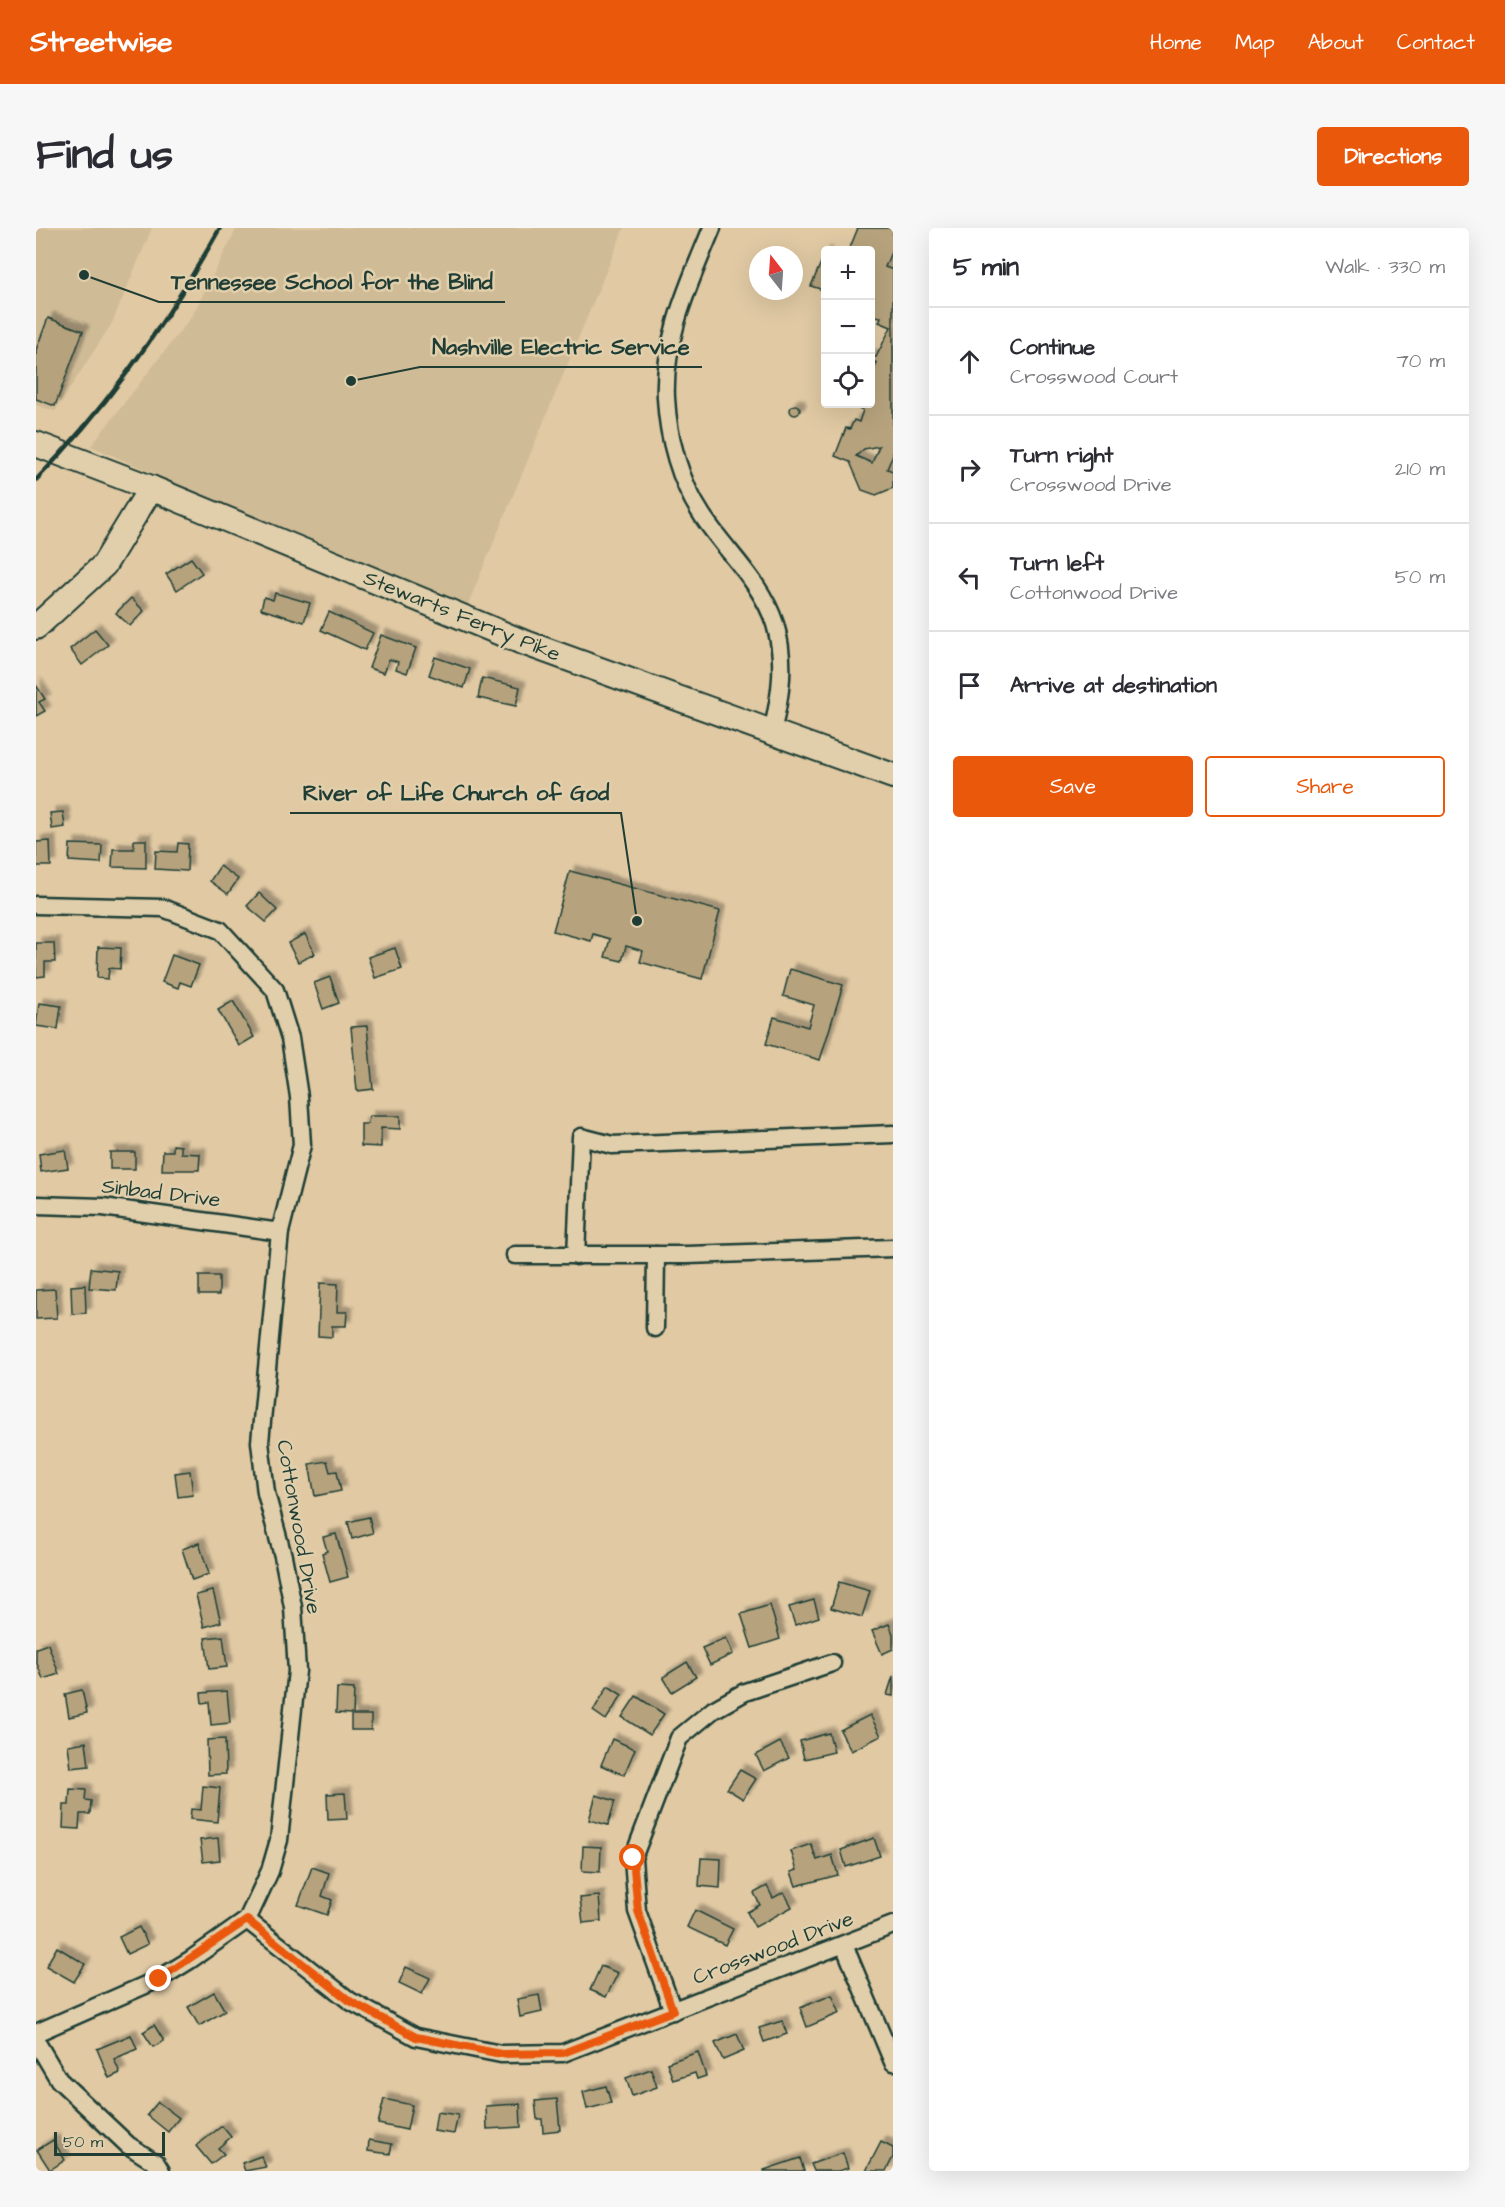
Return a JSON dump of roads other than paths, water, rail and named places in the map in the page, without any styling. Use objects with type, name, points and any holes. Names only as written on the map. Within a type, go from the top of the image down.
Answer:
[{"type":"main road","name":"Stewarts Ferry Pike","points":[[36,444],[151,488],[520,642],[893,776]]},
{"type":"main road","points":[[36,627],[104,565],[151,488]]},
{"type":"street","points":[[712,228],[671,339],[666,376],[668,422],[671,441],[692,497],[702,515],[753,581],[774,622],[780,644],[782,679],[772,732]]},
{"type":"street","name":"Cottonwood Drive","points":[[36,905],[163,908],[220,930],[275,990],[290,1038],[299,1097],[302,1145],[280,1232],[260,1442],[266,1493],[293,1607],[297,1671],[279,1840],[270,1871],[247,1920]]},
{"type":"street","points":[[576,1256],[581,1137],[612,1145],[893,1134]]},
{"type":"street","name":"Sinbad Drive","points":[[36,1205],[103,1207],[280,1232]]},
{"type":"street","points":[[515,1255],[656,1255],[893,1248]]},
{"type":"street","points":[[655,1328],[656,1255]]},
{"type":"street","points":[[673,2011],[638,1911],[633,1858],[679,1738],[713,1710],[745,1692],[832,1663]]},
{"type":"street","points":[[36,2032],[159,1979],[247,1920]]},
{"type":"street","name":"Crosswood Drive","points":[[247,1920],[350,2001],[416,2037],[501,2054],[563,2053],[893,1925]]},
{"type":"street","points":[[844,1945],[893,2062]]},
{"type":"street","points":[[36,2041],[58,2080],[128,2145],[156,2163],[161,2171]]},
{"type":"railway","points":[[36,480],[88,422],[136,360],[159,328],[220,228]]},
{"type":"place","name":"Tennessee School for the Blind","points":[[84,275]]},
{"type":"place","name":"Nashville Electric Service","points":[[351,381]]},
{"type":"place","name":"River of Life Church of God","points":[[637,921]]}]
